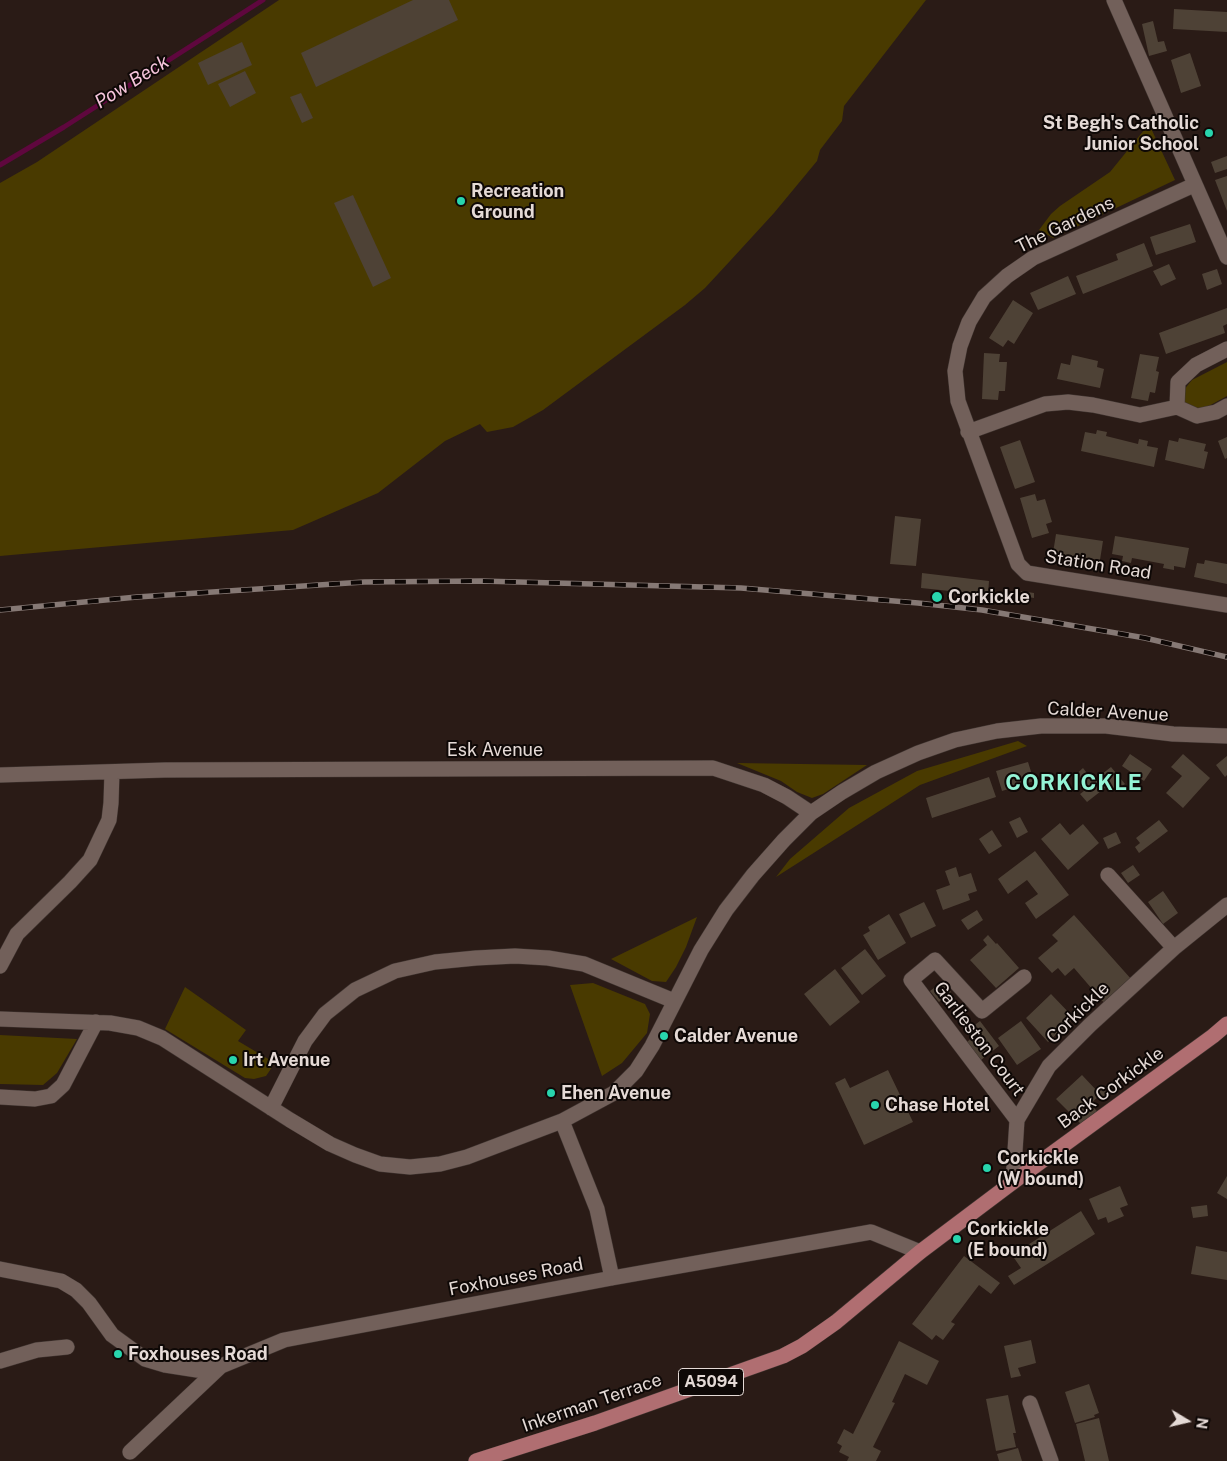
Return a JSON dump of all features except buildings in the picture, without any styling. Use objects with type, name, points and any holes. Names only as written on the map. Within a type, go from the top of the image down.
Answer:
[{"type":"main road","name":"Back Corkickle","points":[[920,1252],[1227,1024]]},
{"type":"main road","name":"Inkerman Terrace","points":[[476,1461],[595,1423],[783,1356],[802,1346],[836,1322],[920,1252]]},
{"type":"street","points":[[1114,0],[1227,257]]},
{"type":"street","name":"The Gardens","points":[[968,432],[958,401],[955,371],[960,346],[969,322],[984,297],[1007,276],[1033,258],[1194,185]]},
{"type":"street","points":[[1177,406],[1178,382],[1196,365],[1227,349]]},
{"type":"street","points":[[968,432],[1045,404],[1068,402],[1140,415],[1177,406],[1197,416],[1216,412],[1227,406]]},
{"type":"street","name":"Station Road","points":[[968,432],[1018,564],[1027,573],[1227,605]]},
{"type":"street","name":"Calder Avenue","points":[[0,1019],[96,1022],[138,1028],[162,1038],[271,1108],[330,1144],[355,1156],[380,1164],[410,1167],[440,1164],[467,1157],[562,1121],[614,1093],[636,1071],[652,1046],[700,950],[726,910],[784,840],[810,813],[876,772],[918,753],[955,740],[997,731],[1041,726],[1106,726],[1173,734],[1227,736]]},
{"type":"street","name":"Esk Avenue","points":[[112,772],[169,770],[713,768],[764,785],[787,797],[810,813]]},
{"type":"street","points":[[0,775],[112,772],[109,820],[90,860],[17,934],[0,966]]},
{"type":"street","points":[[1108,875],[1174,948]]},
{"type":"street","name":"Corkickle","points":[[1013,1182],[1017,1120],[1049,1066],[1090,1025],[1174,948],[1227,905]]},
{"type":"street","points":[[271,1108],[305,1041],[325,1014],[354,990],[395,971],[435,962],[476,958],[515,956],[548,958],[584,964],[674,1002]]},
{"type":"street","name":"Garlieston Court","points":[[1017,1120],[911,980],[936,960],[982,1011],[1024,976]]},
{"type":"street","points":[[0,1097],[35,1099],[51,1096],[63,1085],[96,1022]]},
{"type":"street","points":[[562,1121],[597,1209],[612,1278]]},
{"type":"street","name":"Foxhouses Road","points":[[0,1269],[61,1281],[76,1290],[89,1303],[112,1334],[145,1359],[165,1365],[197,1370],[222,1366],[284,1340],[612,1278],[871,1232],[920,1252]]},
{"type":"street","points":[[0,1361],[37,1350],[67,1347]]},
{"type":"street","points":[[130,1452],[222,1366]]},
{"type":"street","points":[[1030,1403],[1051,1461]]},
{"type":"shaded area","points":[[279,0],[926,0],[844,106],[842,121],[820,150],[817,161],[774,213],[705,288],[685,305],[543,410],[513,427],[487,432],[480,424],[445,441],[378,493],[293,530],[0,556],[0,183],[37,162]]},
{"type":"shaded area","points":[[1149,124],[1175,180],[1053,238],[1039,230],[1051,214],[1060,206],[1110,172]]},
{"type":"shaded area","points":[[1227,362],[1227,396],[1205,408],[1191,408],[1183,402],[1183,391],[1192,380]]},
{"type":"shaded area","points":[[1018,741],[1027,746],[920,785],[776,877],[790,859],[849,808],[917,771]]},
{"type":"shaded area","points":[[737,763],[867,765],[823,794],[812,798],[797,792],[781,781]]},
{"type":"shaded area","points":[[697,917],[686,947],[666,982],[652,981],[611,959]]},
{"type":"shaded area","points":[[593,983],[645,1004],[650,1014],[647,1033],[622,1063],[602,1076],[570,985]]},
{"type":"shaded area","points":[[185,987],[246,1030],[238,1041],[275,1063],[266,1076],[254,1079],[245,1078],[165,1029]]},
{"type":"shaded area","points":[[0,1035],[77,1039],[57,1073],[43,1085],[0,1084]]},
{"type":"waterway","name":"Pow Beck","points":[[0,165],[64,127],[263,0]]},
{"type":"railway","points":[[0,610],[137,597],[364,582],[481,581],[741,588],[982,610],[1145,638],[1227,657]]},
{"type":"place","name":"St Begh's Catholic Junior School","points":[[1209,133]]},
{"type":"place","name":"Recreation Ground","points":[[461,201]]},
{"type":"place","name":"Corkickle","points":[[937,597]]},
{"type":"place","name":"Calder Avenue","points":[[664,1036]]},
{"type":"place","name":"Irt Avenue","points":[[233,1060]]},
{"type":"place","name":"Ehen Avenue","points":[[551,1093]]},
{"type":"place","name":"Chase Hotel","points":[[875,1105]]},
{"type":"place","name":"Corkickle (W bound)","points":[[987,1168]]},
{"type":"place","name":"Corkickle (E bound)","points":[[957,1239]]},
{"type":"place","name":"Foxhouses Road","points":[[118,1354]]},
{"type":"district","name":"CORKICKLE","points":[[1074,783]]}]
